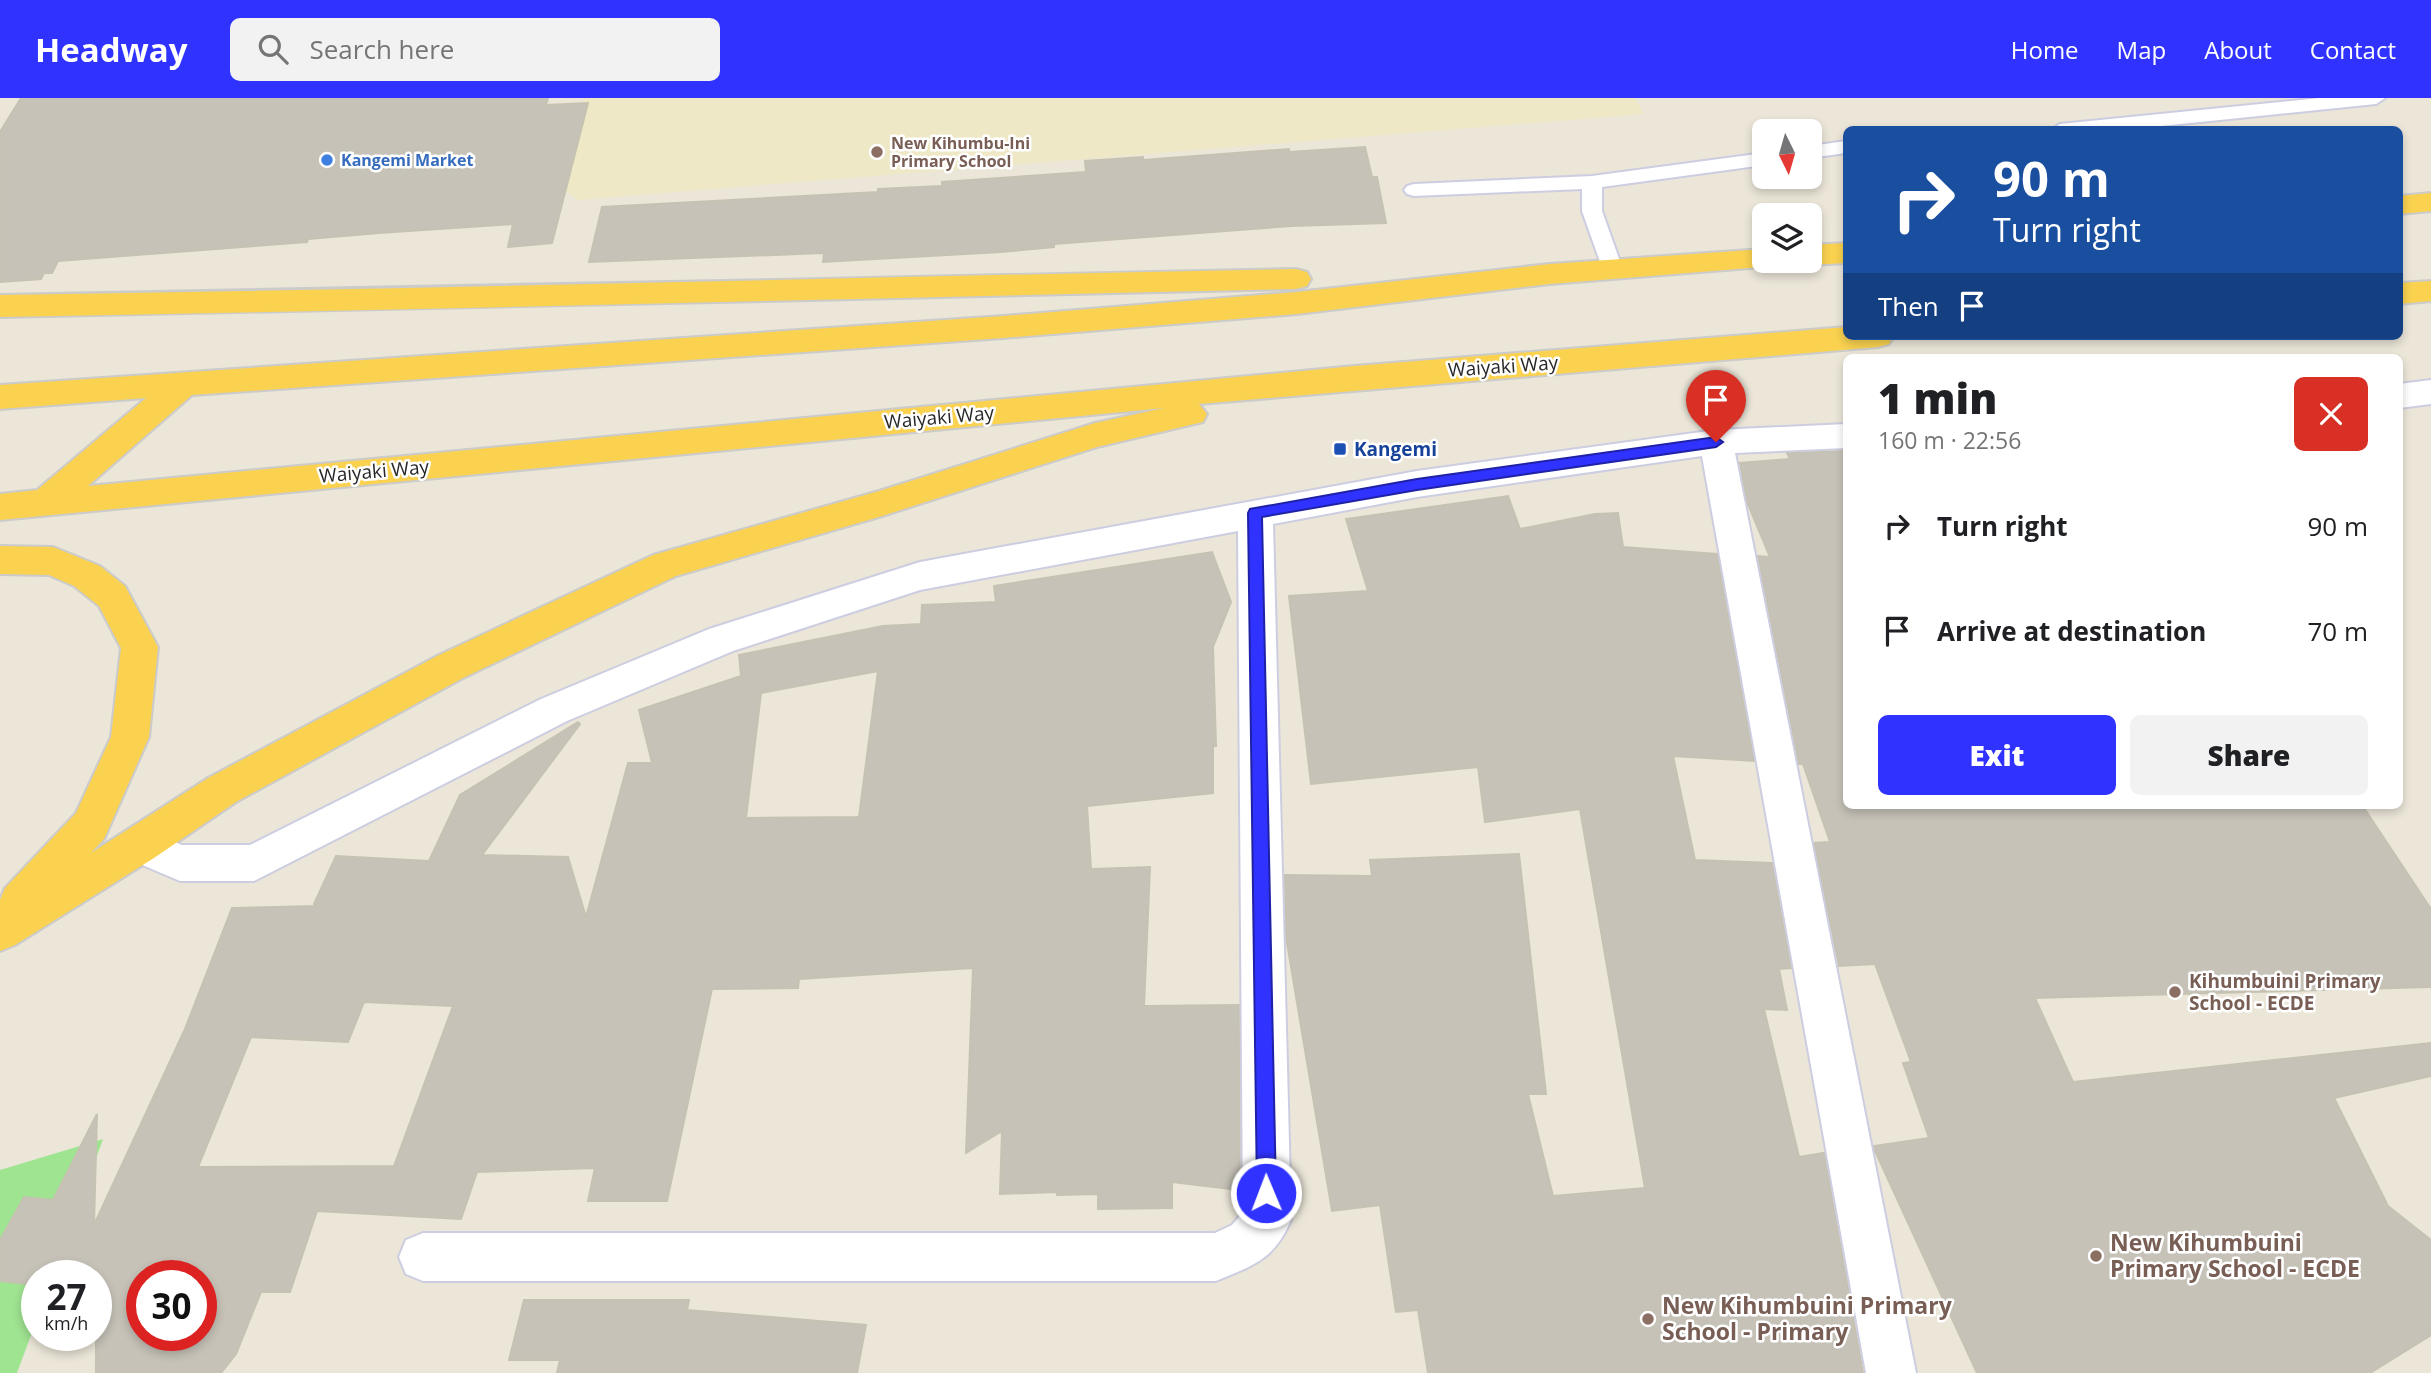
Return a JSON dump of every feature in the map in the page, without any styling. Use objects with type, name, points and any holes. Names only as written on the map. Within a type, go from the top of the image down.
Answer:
[{"type":"highway","points":[[2403,205],[2431,202]]},
{"type":"highway","points":[[1822,255],[1843,253]]},
{"type":"highway","points":[[0,306],[412,300],[718,290],[1550,274],[1752,260]]},
{"type":"highway","points":[[0,397],[1017,326],[1297,303],[1550,274]]},
{"type":"highway","points":[[2403,294],[2431,291]]},
{"type":"highway","name":"Waiyaki Way","points":[[0,507],[1354,378],[1843,339]]},
{"type":"highway","points":[[0,931],[140,845],[222,790],[450,667],[666,565],[879,504],[1096,435],[1354,378]]},
{"type":"highway","points":[[47,502],[184,384]]},
{"type":"highway","points":[[0,560],[53,561],[87,576],[112,596],[140,647],[130,737],[90,826],[29,895],[0,919]]},
{"type":"street","points":[[2403,396],[2431,392]]},
{"type":"street","points":[[140,845],[180,863],[254,863],[554,709],[722,640],[920,576],[1417,484],[1716,442],[1843,436]]},
{"type":"street","points":[[1716,442],[1891,1373]]},
{"type":"street","points":[[423,1257],[1216,1257],[1249,1242],[1267,1220],[1255,513]]},
{"type":"lane","points":[[2107,126],[2312,100],[2376,98]]},
{"type":"lane","points":[[1822,150],[1843,147]]},
{"type":"lane","points":[[1414,190],[1494,189],[1592,182],[1752,161]]},
{"type":"lane","points":[[1592,182],[1592,211],[1613,270]]},
{"type":"shaded area","name":"New Kihumbu-Ini Primary School","points":[[584,98],[1635,98],[1644,114],[577,200],[564,189]]},
{"type":"green space","points":[[103,1139],[59,1260],[21,1260],[21,1351],[25,1351],[17,1373],[0,1373],[0,1170]]},
{"type":"building","name":"Kangemi Market","points":[[21,98],[548,98],[546,105],[588,103],[552,243],[508,247],[513,224],[379,233],[308,239],[307,242],[58,261],[52,273],[44,273],[41,279],[0,282],[0,132]]},
{"type":"building","points":[[1365,147],[1372,177],[1377,177],[1386,223],[1291,226],[1054,244],[1054,247],[1001,252],[823,262],[824,253],[589,262],[602,207],[942,186],[942,182],[1086,172],[1085,161]]},
{"type":"building","points":[[1843,451],[1843,809],[2365,809],[2431,909],[2431,987],[2035,998],[2073,1082],[2431,1043],[2431,1076],[2334,1098],[2388,1206],[2431,1240],[2431,1335],[2370,1373],[1977,1373],[1875,1151],[1874,1146],[1929,1138],[1903,1063],[1911,1062],[1875,964],[1839,966],[1814,843],[1830,842],[1803,764],[1799,764],[1758,556],[1770,557],[1747,502],[1740,463],[1790,459],[1787,453]]},
{"type":"building","points":[[1508,496],[1520,529],[1595,514],[1618,513],[1623,547],[1717,554],[1754,761],[1673,756],[1695,860],[1772,863],[1791,968],[1779,969],[1787,1010],[1764,1009],[1799,1157],[1824,1153],[1863,1373],[1428,1373],[1418,1310],[1396,1312],[1380,1205],[1332,1211],[1286,937],[1285,875],[1372,876],[1370,860],[1519,854],[1546,1094],[1528,1094],[1553,1196],[1645,1188],[1580,809],[1485,822],[1478,767],[1311,784],[1289,596],[1368,591],[1346,519]]},
{"type":"building","points":[[1212,552],[1231,602],[1213,647],[1216,746],[1213,746],[1213,793],[1087,806],[1091,869],[1150,867],[1144,1006],[1239,1005],[1240,1190],[1172,1182],[1172,1208],[1098,1209],[1098,1194],[1000,1194],[1002,1131],[966,1153],[973,968],[799,979],[798,988],[712,989],[667,1201],[588,1201],[595,1168],[477,1172],[461,1219],[317,1211],[290,1292],[261,1292],[236,1354],[221,1373],[96,1373],[96,1351],[112,1351],[112,1260],[21,1260],[21,1283],[0,1281],[0,1240],[24,1197],[53,1200],[97,1114],[94,1225],[185,1029],[232,908],[316,906],[314,904],[336,856],[429,861],[460,795],[578,722],[580,724],[482,855],[568,857],[586,917],[628,763],[652,763],[639,710],[741,676],[739,655],[883,626],[921,624],[922,605],[996,602],[994,586]],"holes":[[[878,671],[859,817],[746,818],[761,693]],[[364,1002],[453,1006],[394,1166],[198,1167],[251,1037],[348,1042]]]},
{"type":"building","points":[[524,1300],[689,1300],[687,1310],[866,1325],[857,1373],[557,1373],[560,1360],[509,1360]]},
{"type":"place","name":"New Kihumbu-Ini Primary School","points":[[877,152]]},
{"type":"place","name":"Kangemi Market","points":[[327,160]]},
{"type":"place","name":"Kangemi","points":[[1340,449]]},
{"type":"place","name":"Kihumbuini Primary School - ECDE","points":[[2175,992]]},
{"type":"place","name":"New Kihumbuini Primary School - ECDE","points":[[2096,1256]]},
{"type":"place","name":"New Kihumbuini Primary School - Primary","points":[[1648,1319]]},
{"type":"route","points":[[1266,1193],[1255,513],[1417,484],[1716,442]]}]
